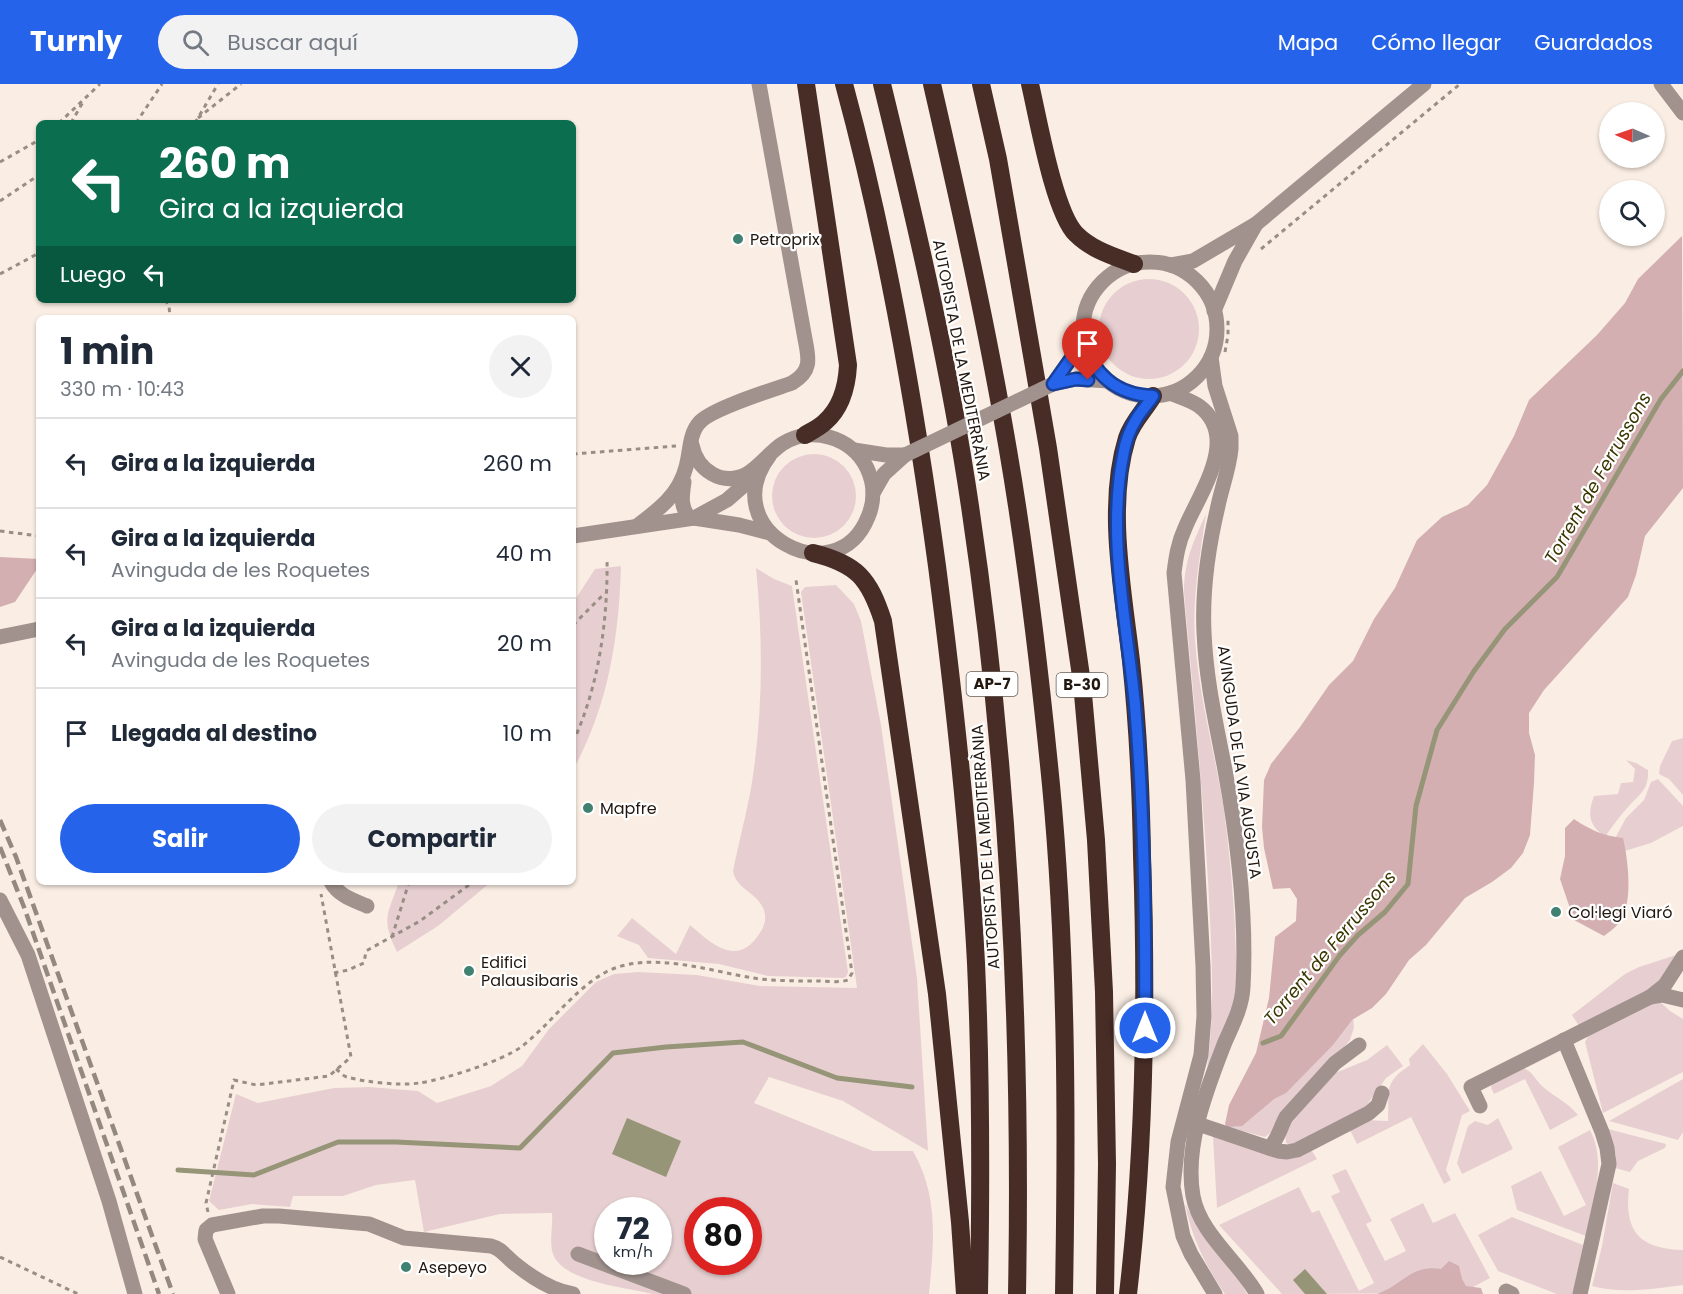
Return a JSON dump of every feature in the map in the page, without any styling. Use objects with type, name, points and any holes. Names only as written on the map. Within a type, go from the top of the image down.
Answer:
[{"type":"highway","points":[[805,435],[825,423],[834,410],[847,381],[848,365],[806,84]]},
{"type":"highway","points":[[844,84],[886,264],[912,399],[950,662],[976,963],[981,1214],[979,1294]]},
{"type":"highway","name":"AUTOPISTA DE LA MEDITERRÀNIA","points":[[882,84],[909,194],[952,404],[966,480],[988,649],[1005,820],[1018,1056],[1017,1294]]},
{"type":"highway","name":"AUTOPISTA DE LA MEDITERRÀNIA","points":[[932,84],[978,286],[1007,443],[1022,537],[1042,705],[1057,873],[1064,1041],[1066,1125],[1064,1294]]},
{"type":"highway","name":"B-30","points":[[981,84],[998,159],[1048,448],[1071,597],[1083,695],[1096,840],[1104,992],[1107,1164],[1105,1294]]},
{"type":"highway","points":[[1030,84],[1056,192],[1067,221],[1074,232],[1096,250],[1134,264]]},
{"type":"highway","points":[[1128,1294],[1140,1169],[1145,1074],[1145,994],[1140,790],[1131,662],[1119,558],[1119,481],[1128,436],[1137,417],[1161,394]]},
{"type":"highway","points":[[813,553],[838,559],[860,576],[870,588],[877,602],[885,632],[937,994],[960,1221],[964,1294]]},
{"type":"street","points":[[691,518],[681,501],[695,429],[705,417],[801,378],[808,363],[806,339],[759,84]]},
{"type":"street","points":[[1171,266],[1193,261],[1256,224],[1424,84]]},
{"type":"street","points":[[1661,84],[1683,113]]},
{"type":"street","points":[[1214,310],[1235,261],[1256,224]]},
{"type":"street","points":[[1161,394],[1192,381],[1203,370],[1211,357],[1216,337],[1214,310],[1205,291],[1196,280],[1171,266],[1152,262],[1134,264],[1111,274],[1094,292],[1084,315],[1084,340],[1092,363],[1108,381],[1129,393],[1161,394],[1199,406],[1214,423],[1217,438],[1214,466],[1179,542],[1174,573],[1193,780],[1204,1016],[1201,1055],[1178,1142],[1173,1187],[1183,1236],[1215,1294]]},
{"type":"street","points":[[1053,384],[1084,340]]},
{"type":"street","name":"AVINGUDA DE LA VIA AUGUSTA","points":[[1211,357],[1215,386],[1231,436],[1231,449],[1206,565],[1203,630],[1208,692],[1225,771],[1236,847],[1244,957],[1243,990],[1238,1011],[1198,1124],[1192,1152],[1191,1171],[1193,1196],[1204,1223],[1249,1280],[1257,1294]]},
{"type":"street","points":[[873,493],[884,474],[905,455],[1053,384],[1076,379],[1108,381]]},
{"type":"street","points":[[691,443],[699,464],[713,475],[723,477],[745,475],[786,442],[805,435],[828,436],[844,443],[854,450],[866,466],[871,479],[873,493],[869,515],[858,534],[835,549],[813,553],[787,547],[770,533],[761,521],[755,502],[755,487],[759,473],[770,455]]},
{"type":"street","points":[[854,450],[886,455],[905,455]]},
{"type":"street","points":[[636,526],[664,506],[674,494],[686,470]]},
{"type":"street","points":[[691,518],[728,500],[759,473]]},
{"type":"street","points":[[576,536],[691,518],[739,525],[770,533]]},
{"type":"street","points":[[0,637],[36,630]]},
{"type":"street","points":[[332,885],[344,896],[367,906]]},
{"type":"street","points":[[2,909],[28,955],[109,1201],[135,1294]]},
{"type":"street","points":[[1480,1106],[1471,1087],[1650,997],[1665,985],[1683,957]]},
{"type":"street","points":[[1650,997],[1662,995],[1683,1000]]},
{"type":"street","points":[[1564,1040],[1602,1132],[1609,1164],[1580,1294]]},
{"type":"street","points":[[1269,1148],[1275,1143],[1286,1117],[1335,1063],[1359,1045]]},
{"type":"street","points":[[1198,1124],[1278,1151],[1297,1150],[1369,1113],[1378,1105],[1382,1093]]},
{"type":"street","points":[[228,1294],[205,1239],[206,1230],[212,1226],[263,1216],[369,1224],[404,1239],[491,1246],[502,1249],[512,1262],[544,1284],[573,1294]]},
{"type":"street","points":[[578,1254],[684,1294]]},
{"type":"path","points":[[62,120],[100,84]]},
{"type":"path","points":[[138,120],[162,84]]},
{"type":"path","points":[[198,118],[218,84]]},
{"type":"path","points":[[198,118],[241,84]]},
{"type":"path","points":[[1258,252],[1460,84]]},
{"type":"path","points":[[73,120],[86,98]]},
{"type":"path","points":[[0,162],[36,142]]},
{"type":"path","points":[[0,201],[36,177]]},
{"type":"path","points":[[0,274],[36,255]]},
{"type":"path","points":[[576,454],[691,443]]},
{"type":"path","points":[[0,531],[36,536]]},
{"type":"path","points":[[576,734],[590,696],[599,658],[607,558]]},
{"type":"path","points":[[336,1069],[345,1077],[408,1084],[436,1079],[497,1060],[534,1037],[590,983],[606,972],[621,966],[664,963],[767,979],[848,980],[852,973],[796,580]]},
{"type":"path","points":[[576,622],[606,592]]},
{"type":"path","points":[[206,1203],[234,1080],[256,1085],[329,1076],[351,1057],[319,885]]},
{"type":"path","points":[[392,938],[395,921],[408,885]]},
{"type":"path","points":[[334,973],[364,963],[366,951],[420,921],[469,885]]},
{"type":"path","points":[[0,1257],[78,1294]]},
{"type":"shaded area","points":[[1682,236],[1683,488],[1645,536],[1636,575],[1628,597],[1544,690],[1529,713],[1529,733],[1535,755],[1534,783],[1530,835],[1523,853],[1511,868],[1465,898],[1426,945],[1409,960],[1386,994],[1372,1008],[1352,1020],[1333,1045],[1286,1093],[1274,1099],[1242,1126],[1227,1127],[1225,1124],[1229,1105],[1256,1053],[1269,998],[1275,937],[1296,921],[1297,899],[1290,888],[1273,889],[1264,848],[1262,827],[1264,780],[1271,764],[1329,685],[1353,661],[1374,619],[1395,588],[1417,540],[1442,517],[1468,505],[1487,485],[1514,436],[1529,400],[1597,335],[1625,303],[1638,279]]},
{"type":"shaded area","points":[[1149,279],[1168,283],[1184,294],[1195,310],[1199,329],[1195,348],[1184,364],[1168,375],[1149,379],[1130,375],[1114,364],[1103,348],[1099,329],[1103,310],[1114,294],[1130,283]]},
{"type":"shaded area","points":[[814,454],[837,461],[849,473],[856,496],[849,519],[837,531],[814,538],[791,531],[779,519],[772,496],[779,473],[791,461]]},
{"type":"shaded area","points":[[1206,514],[1196,593],[1195,640],[1204,704],[1224,810],[1233,899],[1237,971],[1235,996],[1230,1015],[1207,1068],[1212,998],[1208,880],[1184,593],[1190,552]]},
{"type":"shaded area","points":[[0,557],[36,559],[36,570],[15,602],[0,607]]},
{"type":"shaded area","points":[[621,566],[618,619],[603,696],[576,764],[576,598],[595,569]]},
{"type":"shaded area","points":[[756,568],[792,586],[848,972],[843,978],[768,976],[719,964],[648,958],[639,945],[617,936],[632,918],[676,954],[690,925],[714,944],[731,951],[749,946],[763,927],[765,915],[763,908],[739,883],[733,871],[752,782],[758,729],[761,648]]},
{"type":"shaded area","points":[[836,585],[854,604],[861,621],[881,725],[917,978],[928,1151],[843,1101],[769,1077],[754,1103],[873,1151],[913,1151],[927,1185],[931,1203],[933,1239],[929,1294],[653,1294],[613,1286],[582,1277],[559,1264],[552,1250],[552,1213],[500,1214],[424,1232],[415,1180],[376,1185],[343,1196],[293,1196],[290,1207],[252,1204],[219,1210],[209,1201],[236,1094],[258,1103],[334,1088],[369,1087],[418,1091],[437,1103],[491,1086],[522,1066],[549,1029],[596,982],[614,974],[638,972],[697,975],[760,986],[857,988],[801,592],[805,587]]},
{"type":"shaded area","points":[[1683,738],[1683,795],[1669,779],[1659,774],[1660,766],[1672,741]]},
{"type":"shaded area","points":[[1626,760],[1648,770],[1647,782],[1605,837],[1591,819],[1592,803],[1594,796],[1618,794],[1621,783],[1633,782],[1635,769]]},
{"type":"shaded area","points":[[1658,779],[1683,806],[1683,826],[1651,843],[1605,857],[1626,818],[1644,800],[1651,782]]},
{"type":"shaded area","points":[[1574,819],[1597,832],[1623,838],[1628,869],[1627,905],[1619,923],[1604,936],[1574,920],[1560,879],[1565,856],[1565,828]]},
{"type":"shaded area","points":[[398,885],[487,885],[438,926],[397,952],[387,924],[391,902]]},
{"type":"shaded area","points":[[1679,954],[1661,981],[1650,991],[1579,1026],[1572,1015],[1625,974]]},
{"type":"shaded area","points":[[1658,1000],[1683,1019],[1683,1072],[1603,1113],[1585,1042],[1589,1035]]},
{"type":"shaded area","points":[[1353,1016],[1354,1028],[1350,1040],[1273,1131],[1265,1137],[1227,1127]]},
{"type":"shaded area","points":[[1423,1044],[1447,1074],[1470,1111],[1462,1115],[1446,1170],[1451,1180],[1444,1184],[1411,1117],[1357,1144],[1350,1130],[1365,1120],[1388,1121],[1388,1095],[1391,1083],[1410,1065],[1409,1059]]},
{"type":"shaded area","points":[[1387,1045],[1403,1066],[1386,1078],[1364,1109],[1291,1145],[1286,1143],[1285,1132],[1288,1124],[1335,1073],[1367,1060]]},
{"type":"shaded area","points":[[1522,1068],[1530,1072],[1540,1084],[1578,1115],[1550,1130],[1525,1079],[1494,1094],[1491,1088],[1492,1082]]},
{"type":"shaded area","points":[[1683,1079],[1683,1132],[1678,1140],[1609,1121]]},
{"type":"shaded area","points":[[627,1118],[681,1141],[666,1177],[612,1154]]},
{"type":"shaded area","points":[[1498,1118],[1513,1149],[1462,1174],[1457,1163],[1468,1126],[1475,1121],[1488,1125]]},
{"type":"shaded area","points":[[1608,1129],[1666,1144],[1665,1148],[1638,1161],[1630,1172],[1615,1168],[1616,1155]]},
{"type":"shaded area","points":[[1590,1130],[1598,1155],[1598,1169],[1595,1196],[1586,1236],[1517,1210],[1511,1186],[1541,1171],[1564,1216],[1586,1205],[1558,1147]]},
{"type":"shaded area","points":[[1213,1137],[1310,1148],[1317,1159],[1217,1208]]},
{"type":"shaded area","points":[[1346,1169],[1372,1221],[1366,1224],[1385,1261],[1406,1251],[1390,1219],[1423,1203],[1433,1223],[1455,1213],[1490,1278],[1462,1293],[1282,1294],[1219,1225],[1299,1187],[1312,1213],[1319,1210],[1359,1291],[1374,1283],[1331,1196],[1340,1192],[1332,1175]]},
{"type":"shaded area","points":[[1613,1183],[1629,1189],[1629,1217],[1638,1235],[1646,1242],[1656,1246],[1683,1250],[1683,1285],[1625,1290],[1592,1286],[1602,1246]]},
{"type":"shaded area","points":[[1185,1204],[1247,1294],[1225,1294],[1200,1251]]},
{"type":"shaded area","points":[[1512,1217],[1583,1245],[1573,1294],[1557,1294],[1498,1271],[1478,1235]]},
{"type":"shaded area","points":[[1449,1261],[1459,1266],[1466,1286],[1481,1288],[1483,1294],[1377,1294],[1414,1272],[1431,1268],[1441,1269]]},
{"type":"shaded area","points":[[1305,1269],[1327,1294],[1305,1294],[1293,1280]]},
{"type":"waterway","name":"Torrent de Ferrussons","points":[[1263,1043],[1281,1036],[1340,955],[1358,935],[1385,912],[1408,884],[1416,806],[1437,730],[1474,671],[1505,629],[1557,577],[1661,399],[1683,371]]},
{"type":"waterway","name":"Torrent de Ferrussons","points":[[178,1170],[254,1175],[338,1142],[396,1142],[520,1148],[613,1053],[666,1047],[743,1042],[837,1078],[912,1087]]},
{"type":"railway","points":[[0,820],[16,857],[173,1294]]},
{"type":"railway","points":[[0,847],[24,907],[159,1294]]},
{"type":"place","name":"Petroprix","points":[[738,239]]},
{"type":"place","name":"Mapfre","points":[[588,808]]},
{"type":"place","name":"Col·legi Viaró","points":[[1556,912]]},
{"type":"place","name":"Edifici Palausibaris","points":[[469,971]]},
{"type":"place","name":"Asepeyo","points":[[406,1267]]},
{"type":"route","points":[[1088,380],[1076,379],[1053,384],[1084,340],[1092,363],[1108,381],[1129,393],[1153,396],[1147,407],[1137,417],[1128,436],[1119,481],[1118,520],[1119,558],[1131,662],[1140,790],[1145,1028]]}]
